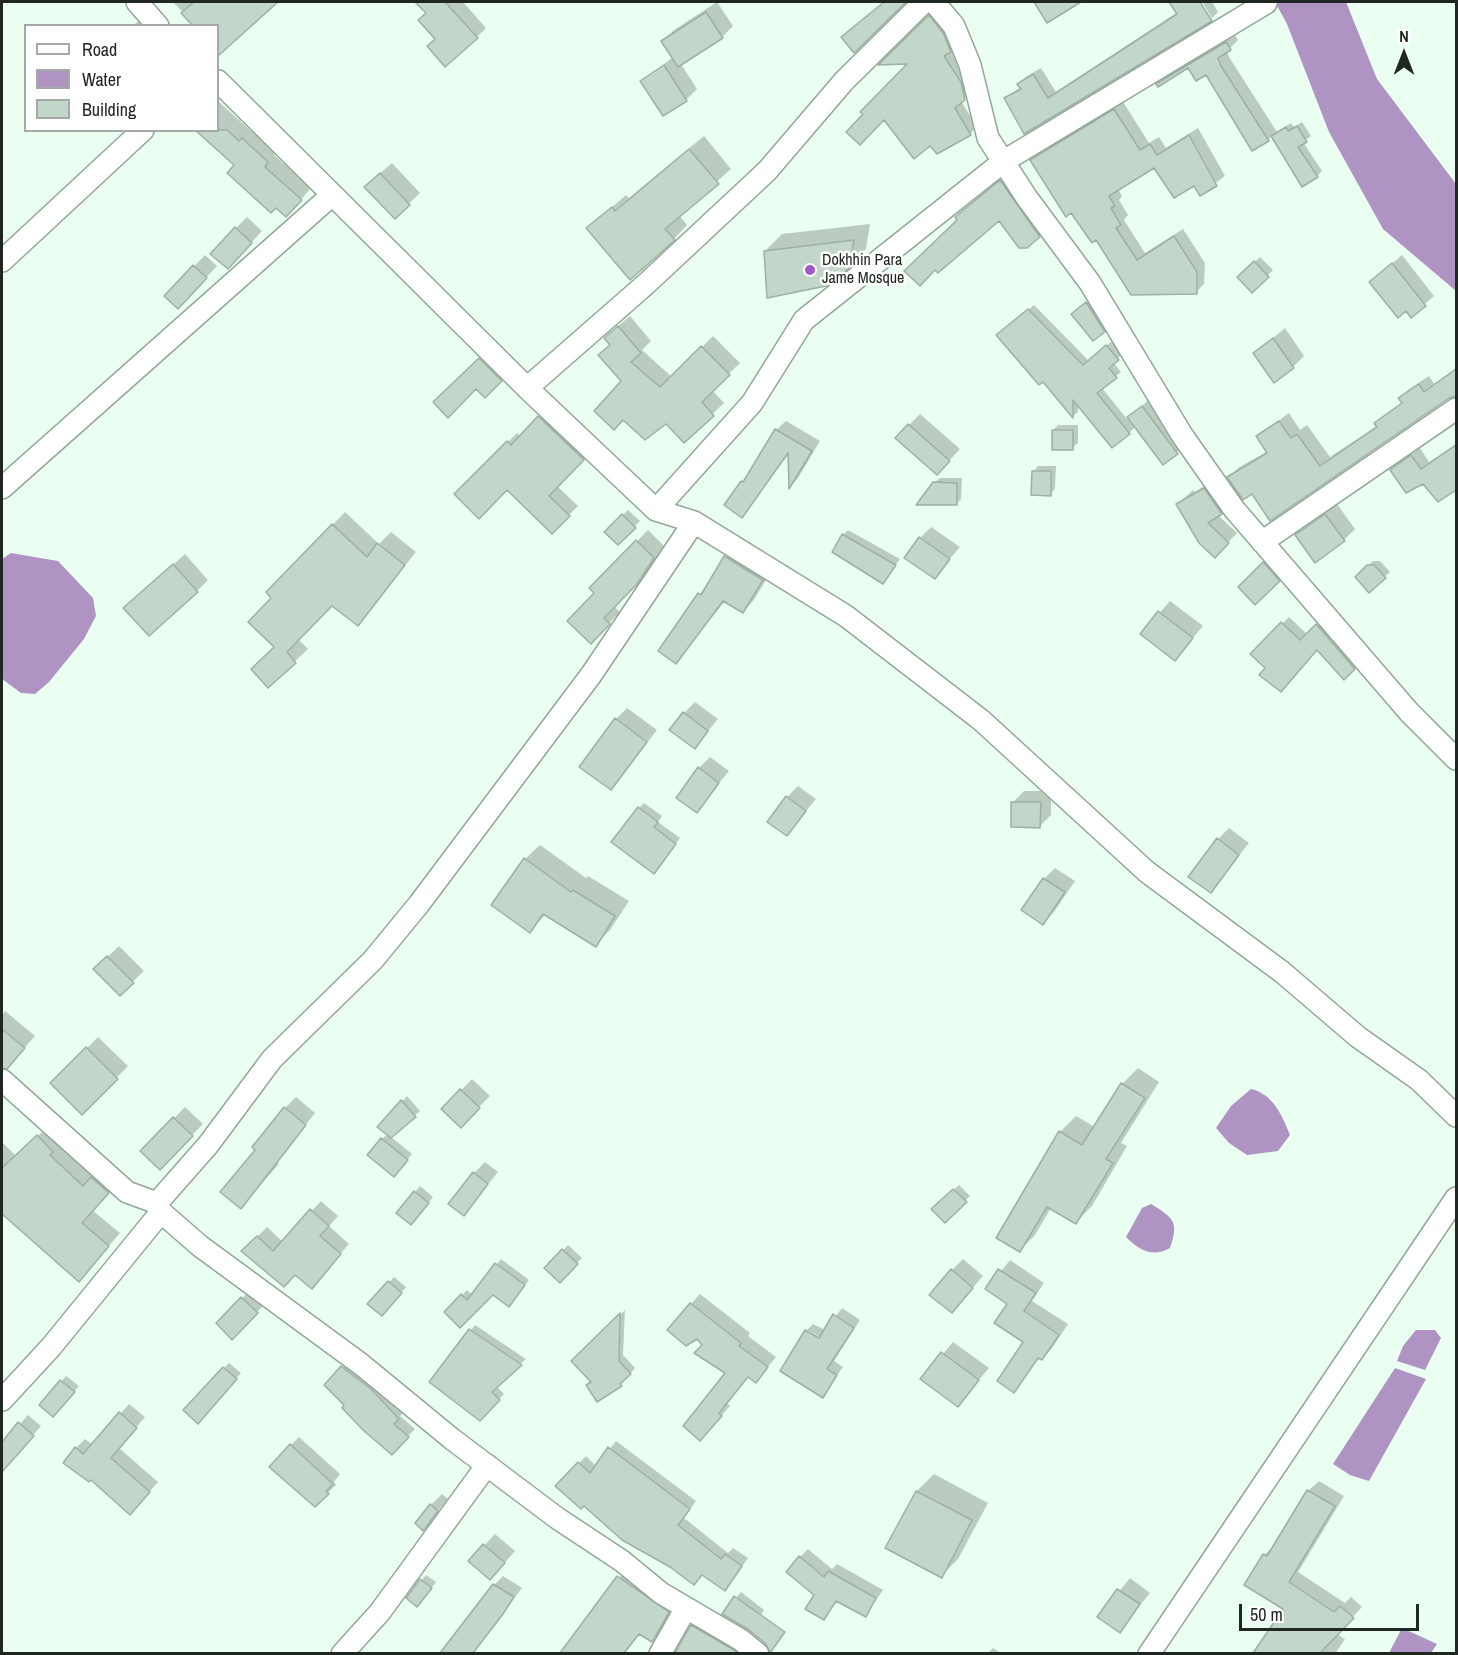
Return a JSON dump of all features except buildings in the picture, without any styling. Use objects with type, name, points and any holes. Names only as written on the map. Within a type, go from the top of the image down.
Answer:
[{"type":"street","points":[[137,2],[156,24]]},
{"type":"street","points":[[527,388],[646,284],[768,171],[843,81],[924,2]]},
{"type":"street","points":[[934,2],[954,26],[970,65],[988,138],[1027,198],[1090,283],[1182,435],[1234,509],[1409,712],[1456,759]]},
{"type":"street","points":[[656,510],[752,403],[804,320],[1004,161],[1266,3]]},
{"type":"street","points":[[219,82],[527,388],[656,510],[694,522],[846,616],[981,720],[1147,872],[1282,972],[1358,1037],[1419,1080],[1456,1116]]},
{"type":"street","points":[[2,261],[141,132]]},
{"type":"street","points":[[2,488],[332,195]]},
{"type":"street","points":[[1263,542],[1456,409]]},
{"type":"street","points":[[2,1400],[51,1347],[272,1059],[343,991],[419,904],[591,675],[694,522]]},
{"type":"street","points":[[2,1080],[128,1192],[159,1208],[200,1246],[354,1359],[487,1465],[557,1518],[622,1561],[661,1593],[741,1640],[758,1653]]},
{"type":"street","points":[[1149,1653],[1456,1198]]},
{"type":"street","points":[[342,1653],[380,1612],[487,1465]]},
{"type":"street","points":[[660,1653],[686,1608]]},
{"type":"water","points":[[1275,2],[1346,2],[1377,79],[1456,184],[1456,291],[1383,229],[1329,132],[1287,24]]},
{"type":"water","points":[[11,553],[58,561],[93,598],[96,616],[84,639],[49,682],[35,694],[21,693],[2,679],[2,559]]},
{"type":"water","points":[[1251,1089],[1271,1100],[1287,1127],[1290,1135],[1278,1151],[1247,1155],[1229,1143],[1216,1128],[1231,1106]]},
{"type":"water","points":[[1151,1204],[1165,1213],[1174,1226],[1170,1248],[1163,1251],[1146,1251],[1126,1237],[1142,1208]]},
{"type":"water","points":[[1416,1330],[1435,1330],[1441,1338],[1425,1370],[1397,1361],[1403,1346]]},
{"type":"water","points":[[1395,1368],[1426,1379],[1369,1481],[1350,1475],[1333,1464]]},
{"type":"water","points":[[1402,1628],[1437,1644],[1431,1653],[1389,1653]]},
{"type":"place","name":"Dokhhin Para Jame Mosque","points":[[810,270]]}]
